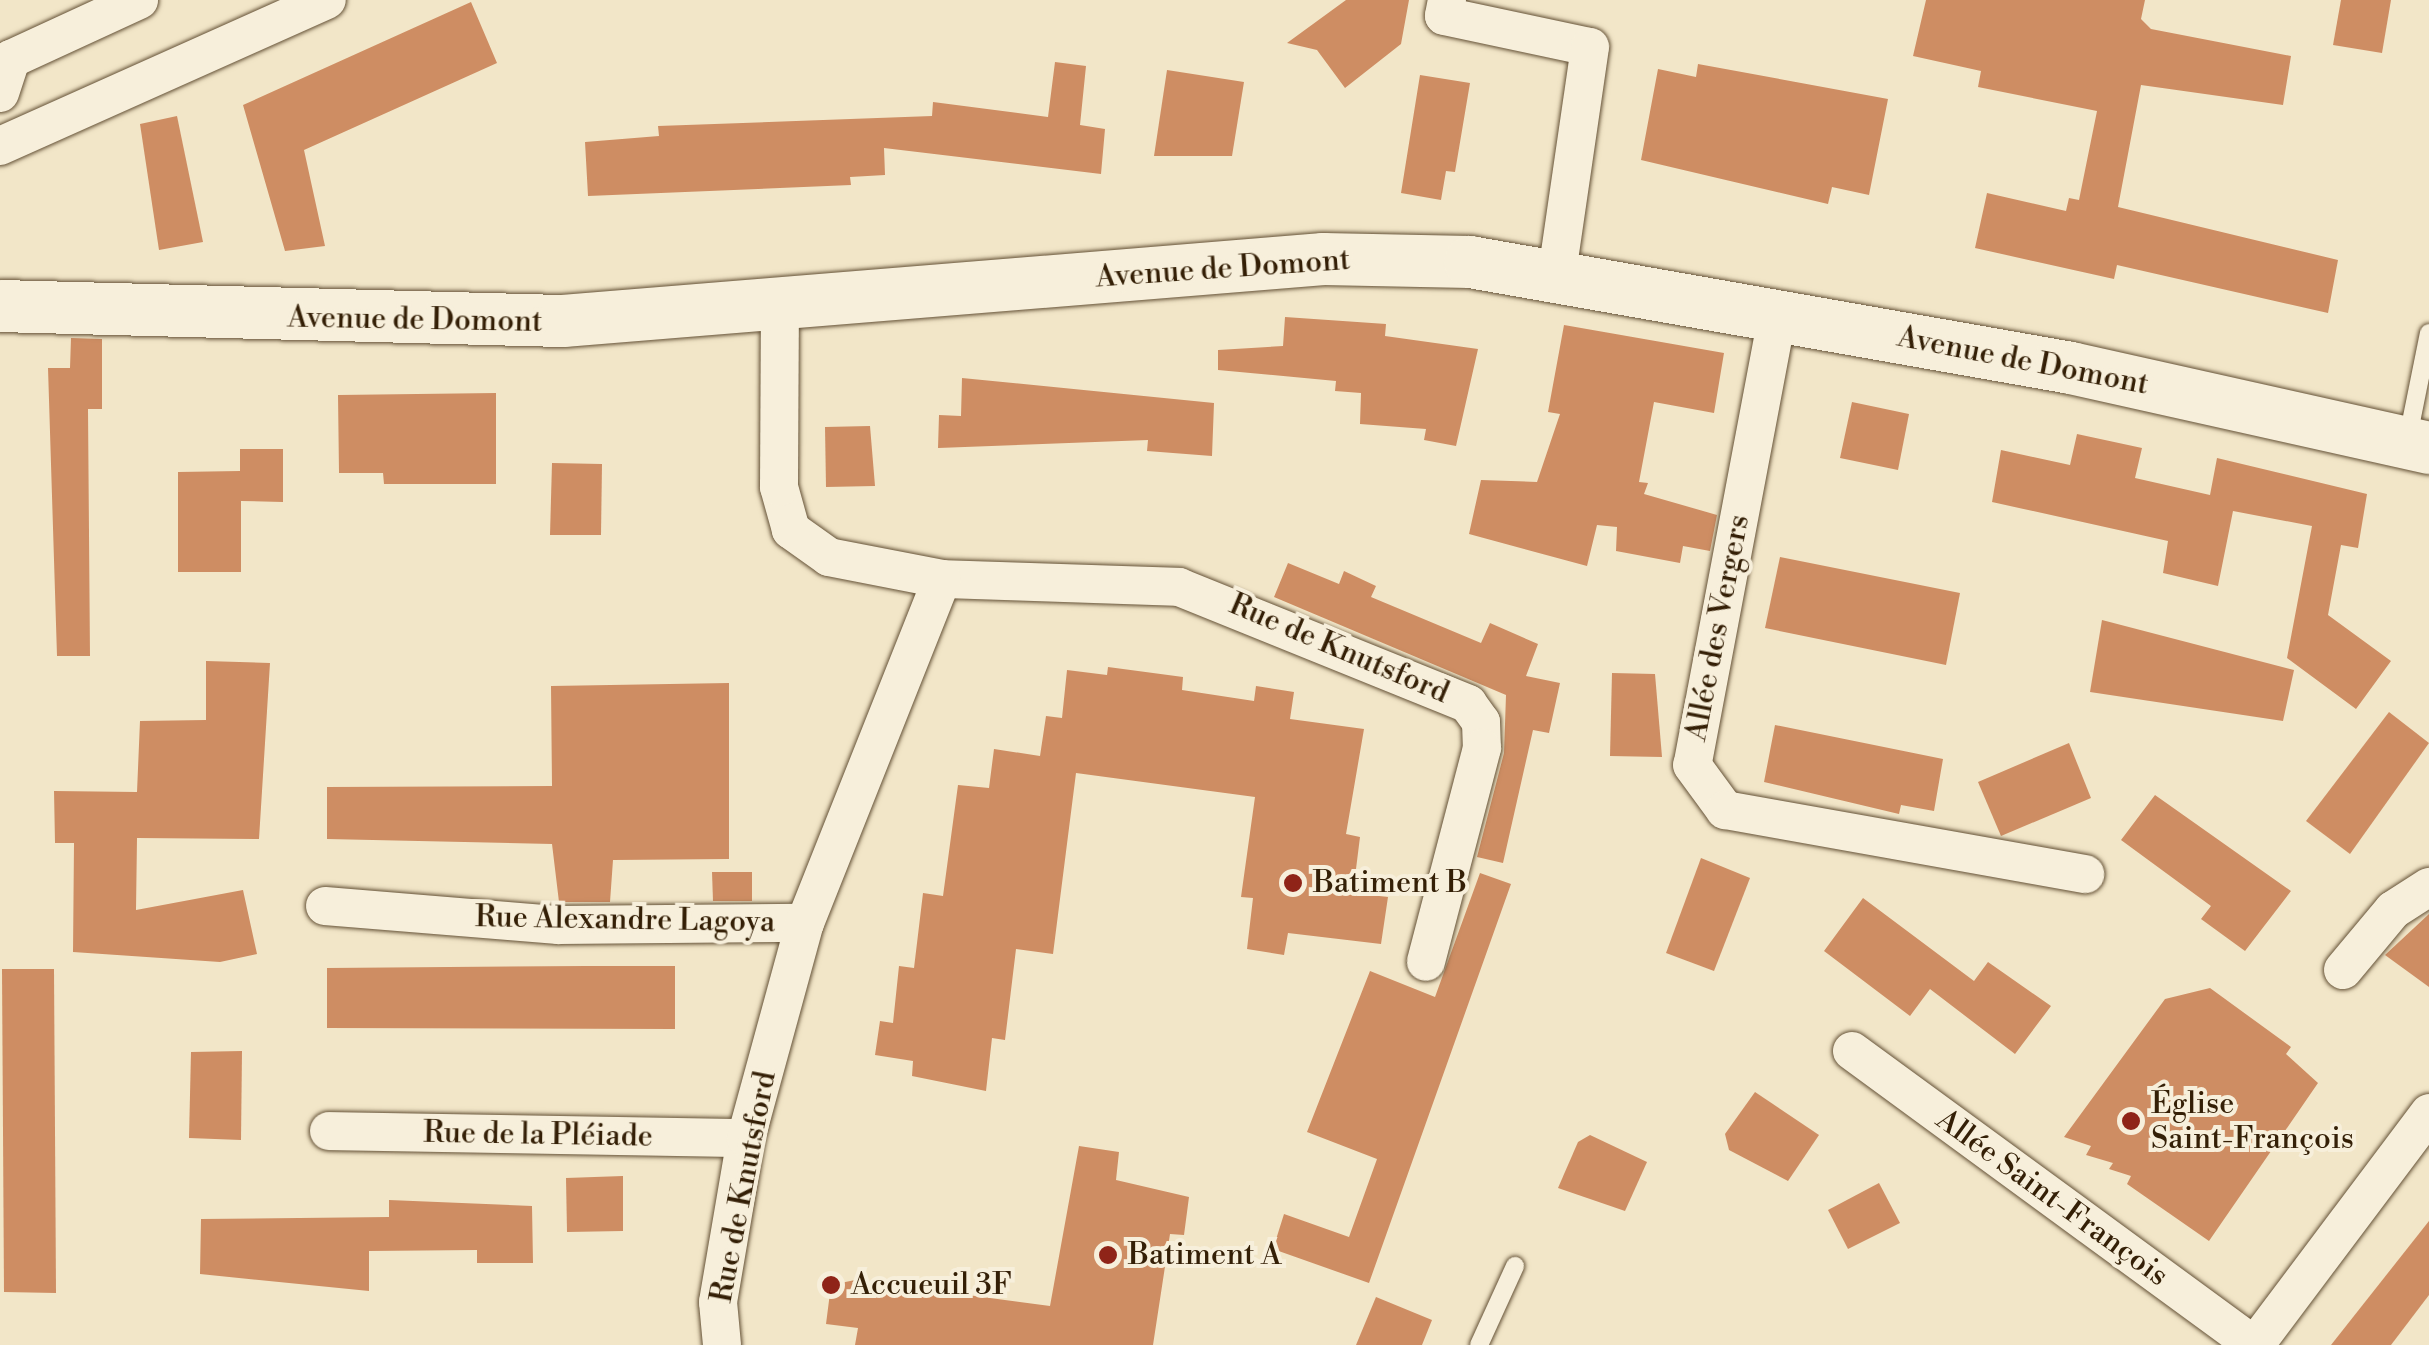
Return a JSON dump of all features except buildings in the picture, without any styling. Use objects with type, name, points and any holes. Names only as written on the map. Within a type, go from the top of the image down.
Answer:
[{"type":"main road","name":"Avenue de Domont","points":[[0,306],[450,324],[780,303],[1323,259],[1557,274],[1778,312],[2418,445]]},
{"type":"street","points":[[0,93],[10,59],[139,0]]},
{"type":"street","points":[[0,146],[327,0]]},
{"type":"street","points":[[1447,0],[1444,16],[1590,47],[1557,274]]},
{"type":"street","name":"Rue de Knutsford","points":[[780,303],[779,487],[791,530],[830,558],[942,579],[1179,587],[1468,704],[1481,722],[1482,748],[1426,962]]},
{"type":"street","name":"Allée des Vergers","points":[[1778,312],[1692,765],[1726,810],[2085,874]]},
{"type":"street","name":"Rue de Knutsford","points":[[722,1345],[718,1302],[746,1138],[805,922],[942,579]]},
{"type":"street","points":[[2342,970],[2393,910],[2429,887]]},
{"type":"street","name":"Rue Alexandre Lagoya","points":[[325,906],[558,925],[805,922]]},
{"type":"street","name":"Allée Saint-François","points":[[1852,1052],[2254,1345]]},
{"type":"street","points":[[2254,1345],[2429,1113]]},
{"type":"street","name":"Rue de la Pléiade","points":[[329,1131],[746,1138]]},
{"type":"lane","points":[[2418,445],[2429,333]]},
{"type":"lane","points":[[1480,1345],[1515,1266]]},
{"type":"place","name":"Batiment B","points":[[1293,883]]},
{"type":"place","name":"Église Saint-François","points":[[2131,1121]]},
{"type":"place","name":"Batiment A","points":[[1108,1255]]},
{"type":"place","name":"Accueuil 3F","points":[[831,1285]]}]
